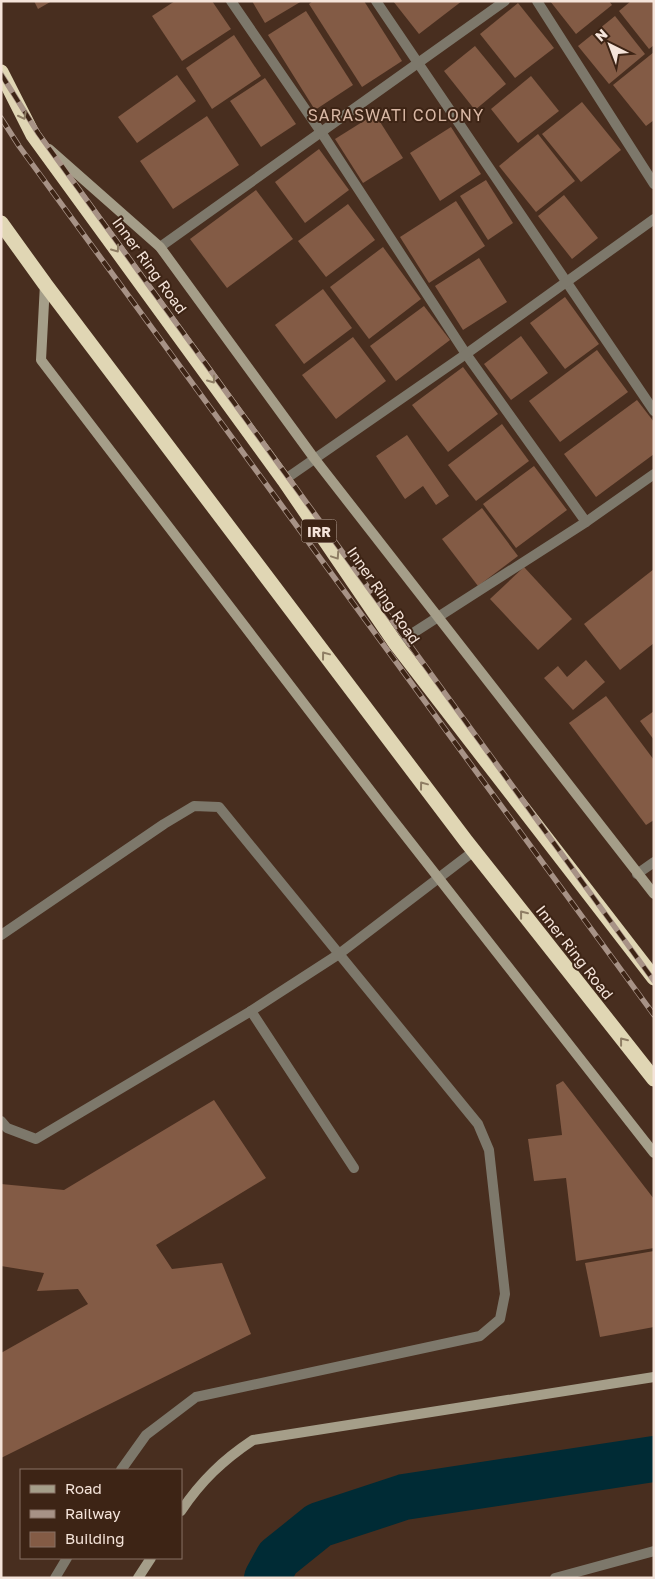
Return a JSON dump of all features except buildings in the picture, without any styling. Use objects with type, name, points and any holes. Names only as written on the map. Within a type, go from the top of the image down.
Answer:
[{"type":"highway","name":"Inner Ring Road","points":[[1,72],[33,135],[284,480],[396,644],[654,978]]},
{"type":"highway","name":"Inner Ring Road","points":[[1,223],[44,284],[474,851],[654,1079]]},
{"type":"street","points":[[231,1],[321,132],[466,354],[586,522]]},
{"type":"street","points":[[376,1],[565,283],[654,411]]},
{"type":"street","points":[[160,247],[505,1]]},
{"type":"street","points":[[538,1],[654,184]]},
{"type":"street","points":[[33,135],[160,247],[314,458],[440,617],[654,894]]},
{"type":"street","points":[[284,480],[466,354],[654,219]]},
{"type":"street","points":[[44,284],[41,360],[654,1153]]},
{"type":"street","points":[[396,644],[586,522],[654,474]]},
{"type":"street","points":[[1,935],[164,824],[194,806],[219,807],[478,1124],[489,1150],[505,1294],[500,1319],[480,1336],[196,1397],[146,1435],[122,1469]]},
{"type":"street","points":[[1,1121],[7,1128],[36,1139],[251,1011],[339,954],[438,876],[474,851]]},
{"type":"street","points":[[637,874],[654,862]]},
{"type":"street","points":[[251,1011],[354,1168]]},
{"type":"street","points":[[182,1509],[196,1488],[220,1464],[253,1440],[654,1377]]},
{"type":"street","points":[[555,1578],[654,1551]]},
{"type":"street","points":[[54,1578],[65,1559]]},
{"type":"street","points":[[138,1578],[150,1559]]},
{"type":"waterway","points":[[267,1578],[278,1558],[319,1525],[404,1497],[654,1459]]},
{"type":"railway","points":[[1,74],[38,133],[654,981]]},
{"type":"railway","points":[[1,118],[19,146],[654,1015]]},
{"type":"district","name":"SARASWATI COLONY","points":[[396,115]]}]
